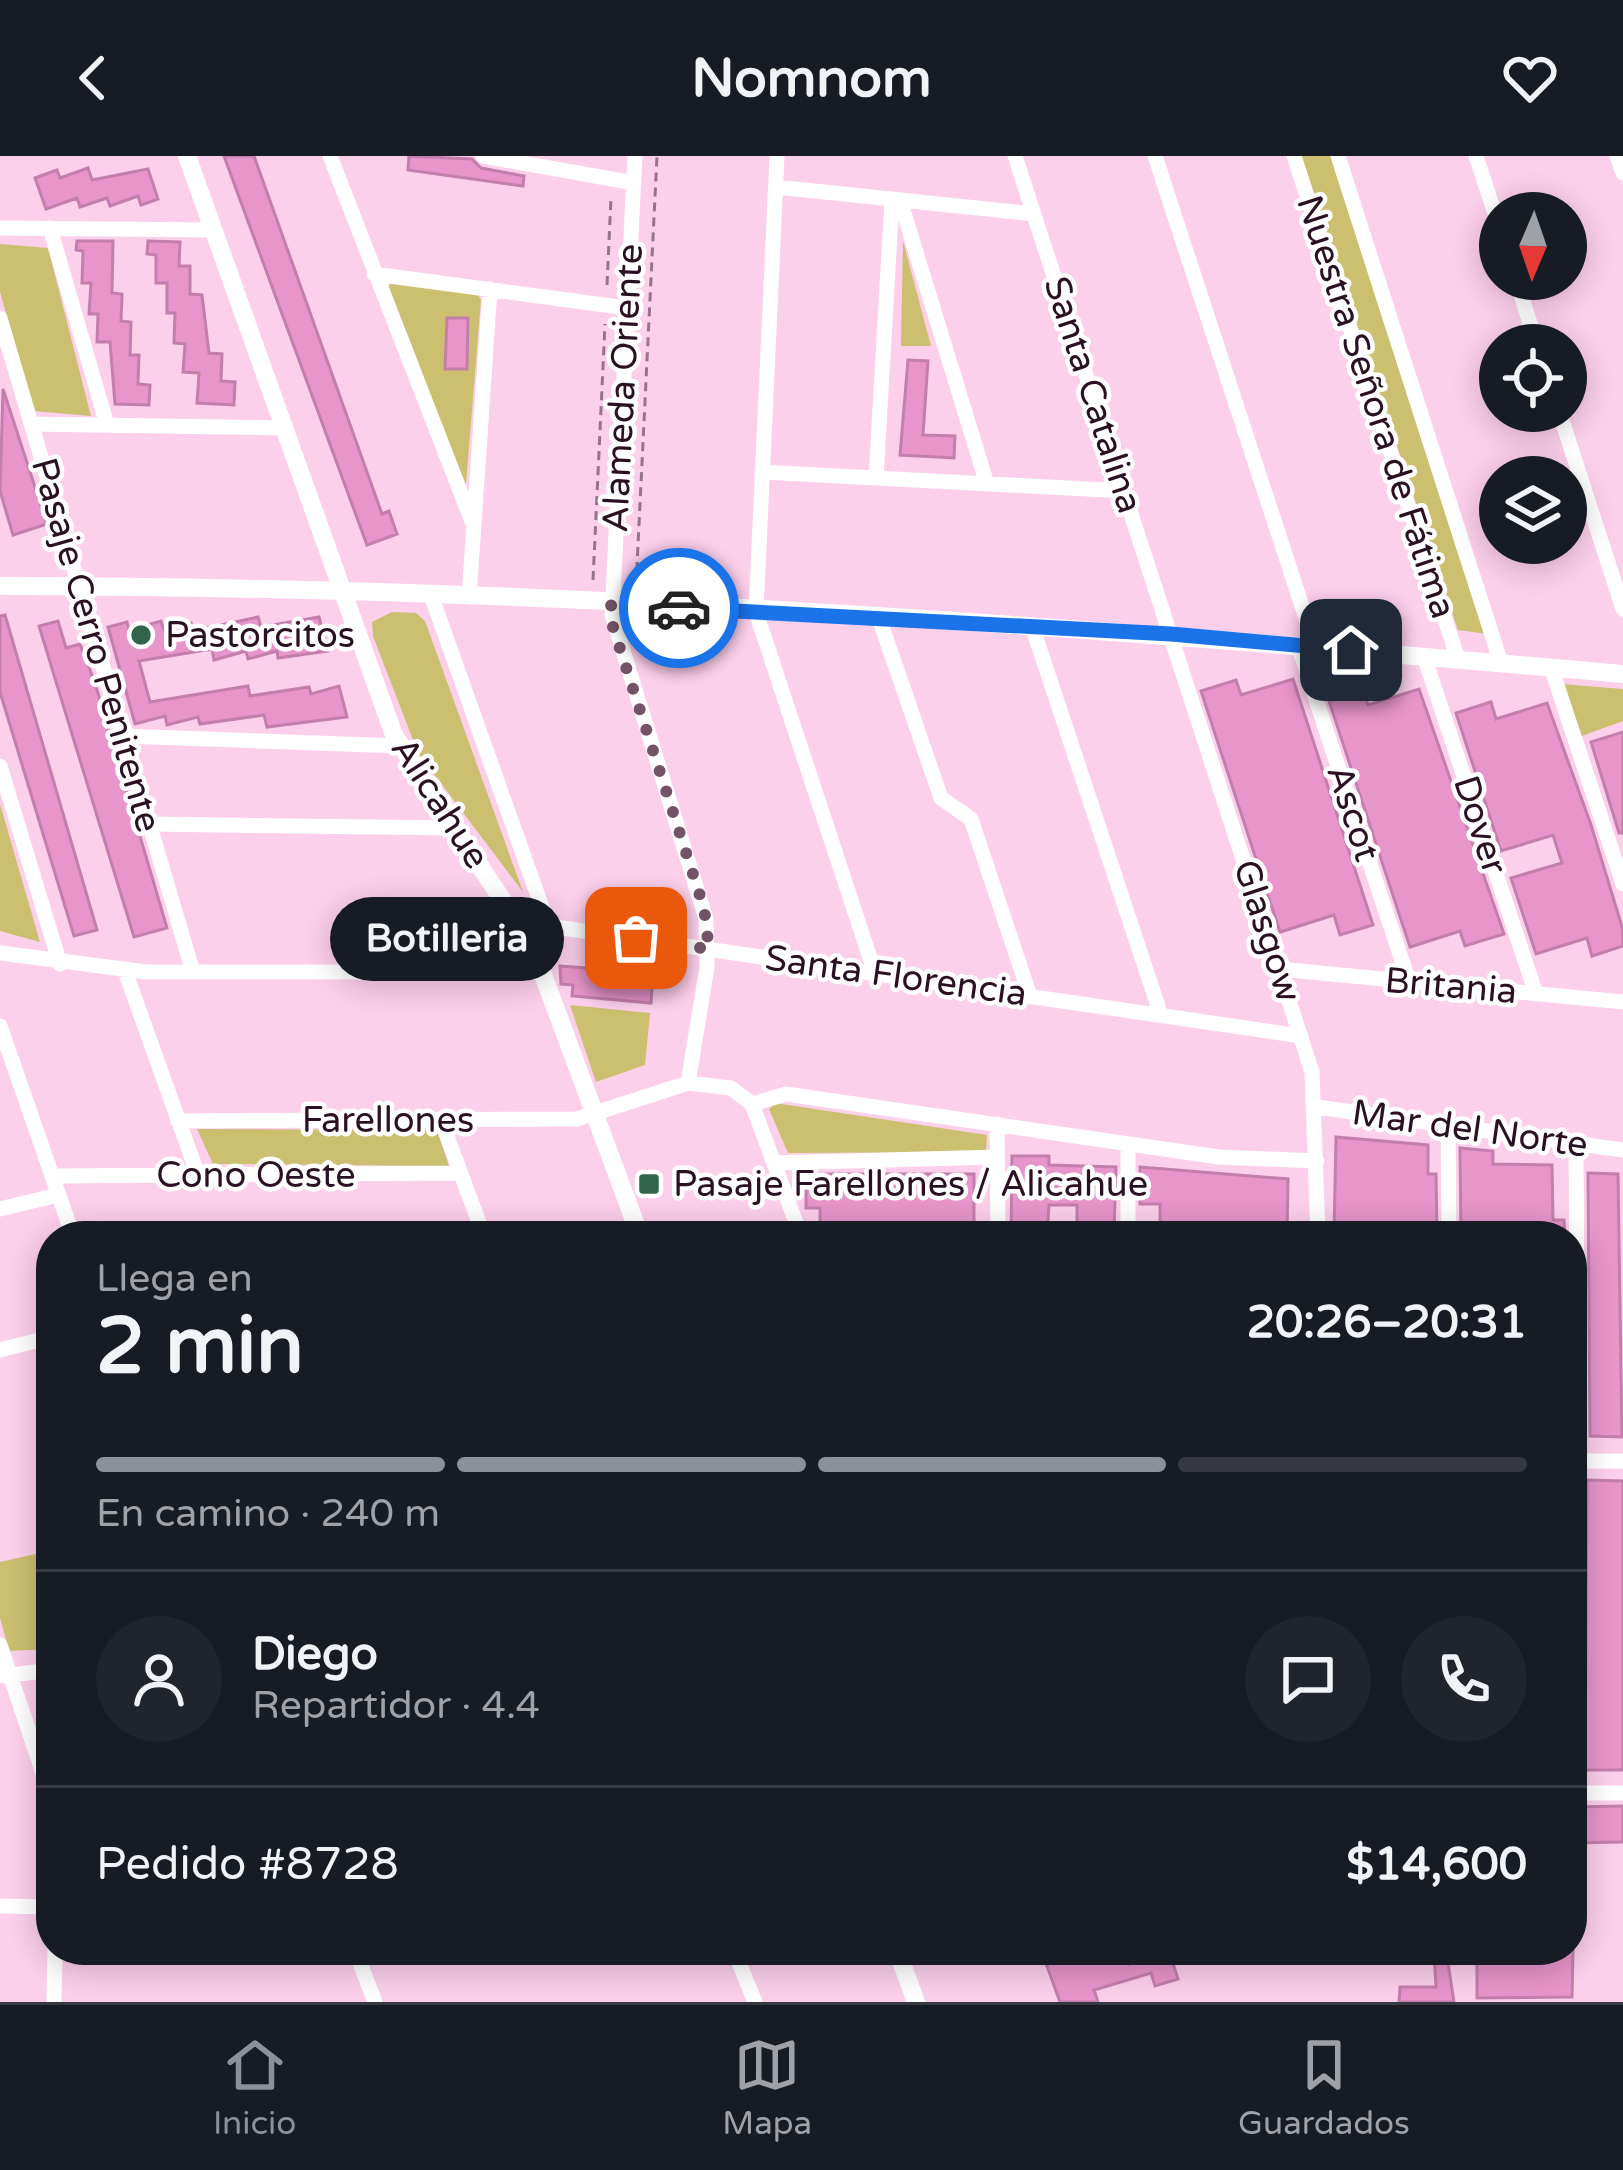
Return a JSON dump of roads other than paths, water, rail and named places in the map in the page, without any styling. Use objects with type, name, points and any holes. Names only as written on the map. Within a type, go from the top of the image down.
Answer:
[{"type":"street","name":"Alicahue","points":[[187,156],[398,746],[525,932],[635,1221]]},
{"type":"street","points":[[330,156],[473,524]]},
{"type":"street","points":[[483,156],[634,183]]},
{"type":"street","name":"Alameda Oriente","points":[[635,156],[611,604],[616,643],[704,908],[709,949],[688,1083]]},
{"type":"street","points":[[777,156],[756,612],[875,974]]},
{"type":"street","name":"Santa Catalina","points":[[1015,156],[1171,634]]},
{"type":"street","name":"Ascot","points":[[1155,156],[1409,982]]},
{"type":"street","name":"Nuestra Señora de Fátima","points":[[1294,156],[1457,659]]},
{"type":"street","name":"Nuestra Señora de Fátima","points":[[1338,156],[1502,663]]},
{"type":"street","points":[[1476,156],[1488,192]]},
{"type":"street","points":[[1617,156],[1623,173]]},
{"type":"street","points":[[776,187],[1034,214]]},
{"type":"street","points":[[896,199],[987,484]]},
{"type":"street","points":[[876,478],[890,230],[896,199]]},
{"type":"street","points":[[0,228],[213,230]]},
{"type":"street","points":[[50,228],[107,425]]},
{"type":"street","points":[[890,230],[909,229]]},
{"type":"street","points":[[374,274],[627,308]]},
{"type":"street","points":[[469,596],[490,289]]},
{"type":"street","name":"Pasaje Cerro Penitente","points":[[0,318],[193,972]]},
{"type":"street","points":[[31,424],[283,428]]},
{"type":"street","points":[[1566,432],[1623,609]]},
{"type":"street","points":[[762,472],[1124,491]]},
{"type":"street","points":[[0,586],[340,590],[1032,626],[1623,674]]},
{"type":"street","points":[[431,595],[549,927]]},
{"type":"street","points":[[879,618],[941,798],[971,819],[1030,996]]},
{"type":"street","points":[[1032,626],[1161,1015]]},
{"type":"street","name":"Glasgow","points":[[1171,634],[1300,1036],[1317,1107],[1318,1221]]},
{"type":"street","name":"Dover","points":[[1424,656],[1536,994]]},
{"type":"street","points":[[1551,667],[1623,884]]},
{"type":"street","points":[[123,736],[398,746]]},
{"type":"street","points":[[0,766],[60,964]]},
{"type":"street","points":[[149,824],[453,828]]},
{"type":"street","name":"Santa Florencia","points":[[0,953],[125,971],[455,971],[479,963],[525,932],[549,927],[1300,1036]]},
{"type":"street","name":"Britania","points":[[1279,969],[1623,1002]]},
{"type":"street","points":[[125,971],[198,1175]]},
{"type":"street","points":[[0,1026],[8,1073],[68,1221]]},
{"type":"street","points":[[597,1117],[688,1083],[737,1090],[752,1104],[796,1221]]},
{"type":"street","points":[[752,1104],[786,1094],[1240,1159],[1317,1161]]},
{"type":"street","name":"Mar del Norte","points":[[1317,1107],[1623,1150]]},
{"type":"street","name":"Farellones","points":[[178,1121],[597,1117]]},
{"type":"street","points":[[441,1120],[478,1221]]},
{"type":"street","points":[[997,1124],[998,1221]]},
{"type":"street","points":[[1448,1126],[1449,1221]]},
{"type":"street","points":[[1128,1144],[1128,1221]]},
{"type":"street","points":[[1576,1144],[1576,1221]]},
{"type":"street","points":[[774,1162],[998,1157]]},
{"type":"street","name":"Cono Oeste","points":[[52,1176],[460,1173]]},
{"type":"street","points":[[0,1209],[58,1195]]},
{"type":"street","points":[[0,1350],[36,1341]]},
{"type":"street","points":[[1587,1461],[1623,1461]]},
{"type":"street","points":[[0,1645],[4,1676],[36,1757]]},
{"type":"street","points":[[4,1676],[36,1672]]},
{"type":"street","points":[[1587,1793],[1623,1792]]},
{"type":"street","points":[[0,1906],[36,1907]]},
{"type":"street","points":[[54,2002],[55,1965]]},
{"type":"street","points":[[361,1965],[376,2002]]},
{"type":"street","points":[[740,1965],[755,2002]]},
{"type":"street","points":[[902,1965],[916,2002]]},
{"type":"place","name":"Pastorcitos","points":[[141,635]]},
{"type":"place","name":"Botilleria","points":[[636,938]]},
{"type":"place","name":"Pasaje Farellones / Alicahue","points":[[649,1184]]}]
